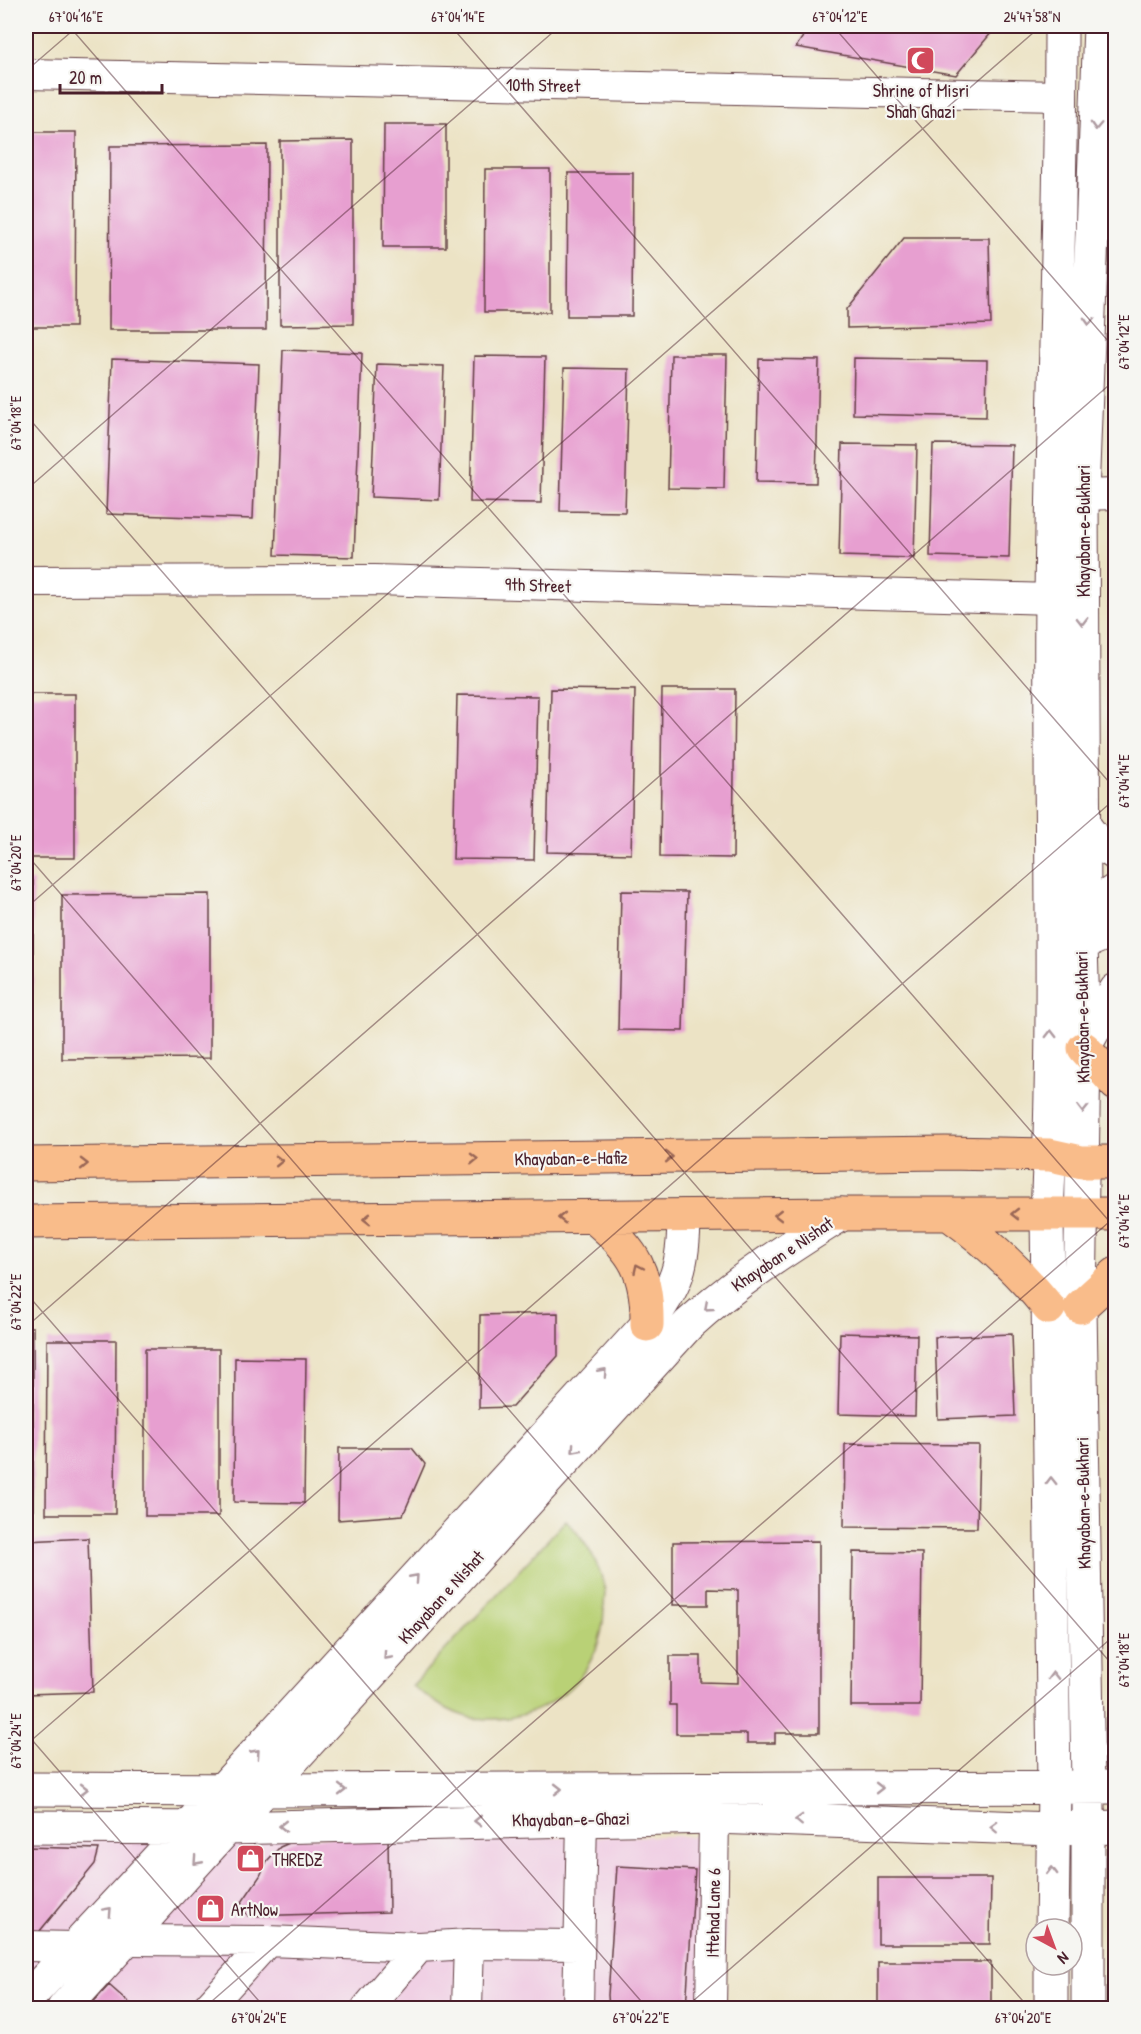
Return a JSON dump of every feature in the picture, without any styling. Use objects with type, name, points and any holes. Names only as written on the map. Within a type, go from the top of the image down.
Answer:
[{"type":"main road","points":[[1084,1048],[1116,1084]]},
{"type":"main road","name":"Khayaban-e-Hafiz","points":[[26,1164],[946,1153],[1050,1155],[1082,1162],[1116,1162]]},
{"type":"main road","points":[[26,1222],[842,1214],[1116,1214]]},
{"type":"main road","points":[[949,1214],[1003,1256],[1028,1281],[1065,1307],[1116,1274]]},
{"type":"main road","points":[[596,1218],[614,1233],[630,1252],[642,1275],[647,1299],[646,1325]]},
{"type":"street","name":"Khayaban-e-Bukhari","points":[[1052,1917],[1065,1307],[1081,1214],[1084,1048],[1066,946],[1051,914],[1051,599],[1061,26]]},
{"type":"street","name":"Khayaban-e-Bukhari","points":[[1088,2008],[1102,1827],[1102,1787],[1065,1307],[1047,1214],[1066,946],[1084,908],[1082,495],[1100,26]]},
{"type":"street","name":"10th Street","points":[[26,74],[1061,96]]},
{"type":"street","points":[[1082,495],[1116,494]]},
{"type":"street","name":"9th Street","points":[[26,581],[374,580],[1051,599]]},
{"type":"street","points":[[1083,824],[1096,841],[1116,854]]},
{"type":"street","points":[[1051,914],[1084,908],[1116,890]]},
{"type":"street","points":[[1066,946],[1116,929]]},
{"type":"street","points":[[1084,1048],[1116,990]]},
{"type":"street","name":"Khayaban e Nishat","points":[[64,2008],[687,1325],[764,1263],[842,1214]]},
{"type":"street","name":"Khayaban e Nishat","points":[[26,2000],[185,1827],[222,1790],[646,1325],[666,1300],[675,1283],[684,1248],[684,1216]]},
{"type":"street","name":"Khayaban-e-Ghazi","points":[[26,1788],[265,1790],[1102,1787]]},
{"type":"street","name":"Khayaban-e-Ghazi","points":[[26,1827],[227,1828],[714,1817],[1053,1829],[1102,1827]]},
{"type":"street","name":"Ittehad Lane 6","points":[[711,2008],[714,1817]]},
{"type":"street","points":[[578,2008],[582,1819]]},
{"type":"street","points":[[126,1940],[268,1941],[419,1947],[469,1944],[579,1945]]},
{"type":"street","points":[[207,2008],[268,1941]]},
{"type":"street","points":[[467,2008],[469,1944]]},
{"type":"street","points":[[26,1946],[75,1947]]},
{"type":"street","points":[[367,2008],[419,1947]]},
{"type":"street","points":[[1051,2008],[1052,1977]]},
{"type":"shaded area","points":[[726,1836],[725,2008],[26,2008],[26,1838]]},
{"type":"green space","points":[[566,1520],[591,1552],[605,1591],[601,1632],[594,1653],[584,1672],[570,1688],[553,1701],[533,1711],[512,1717],[489,1719],[471,1718],[447,1709],[412,1686]]},
{"type":"building","name":"Shrine of Misri Shah Ghazi","points":[[810,26],[997,26],[956,75],[796,47]]},
{"type":"building","points":[[384,124],[446,124],[446,247],[383,247]]},
{"type":"building","points":[[26,132],[76,132],[75,327],[26,327]]},
{"type":"building","points":[[353,140],[353,324],[280,325],[280,141]]},
{"type":"building","points":[[267,145],[266,330],[109,330],[110,146]]},
{"type":"building","points":[[485,169],[550,169],[550,312],[484,312]]},
{"type":"building","points":[[568,173],[633,173],[632,316],[567,316]]},
{"type":"building","points":[[1116,207],[1116,279],[1110,279],[1108,208]]},
{"type":"building","points":[[904,238],[989,238],[991,324],[847,328],[847,309]]},
{"type":"building","points":[[1110,331],[1116,331],[1116,403],[1112,403]]},
{"type":"building","points":[[283,350],[362,353],[354,557],[275,555]]},
{"type":"building","points":[[671,355],[727,355],[724,489],[668,488]]},
{"type":"building","points":[[474,356],[545,357],[541,503],[470,502]]},
{"type":"building","points":[[854,358],[987,360],[986,417],[853,414]]},
{"type":"building","points":[[112,359],[259,364],[253,519],[106,514]]},
{"type":"building","points":[[759,359],[819,360],[816,483],[756,482]]},
{"type":"building","points":[[377,364],[444,366],[439,500],[371,497]]},
{"type":"building","points":[[564,368],[629,369],[625,512],[560,511]]},
{"type":"building","points":[[1110,409],[1116,409],[1116,480],[1113,480]]},
{"type":"building","points":[[842,444],[917,445],[914,558],[839,556]]},
{"type":"building","points":[[933,444],[1012,445],[1009,558],[930,556]]},
{"type":"building","points":[[1109,582],[1116,582],[1116,654],[1111,654]]},
{"type":"building","points":[[1111,661],[1116,661],[1116,715],[1114,715]]},
{"type":"building","points":[[551,689],[635,690],[631,854],[547,852]]},
{"type":"building","points":[[662,689],[735,689],[733,858],[660,857]]},
{"type":"building","points":[[26,694],[75,694],[75,858],[26,858]]},
{"type":"building","points":[[457,695],[538,696],[534,860],[453,859]]},
{"type":"building","points":[[26,881],[33,881],[33,994],[26,994]]},
{"type":"building","points":[[621,891],[687,892],[683,1031],[618,1030]]},
{"type":"building","points":[[210,894],[210,1058],[62,1059],[62,895]]},
{"type":"building","points":[[558,1313],[558,1356],[512,1407],[479,1408],[480,1315]]},
{"type":"building","points":[[26,1327],[33,1327],[33,1512],[26,1512]]},
{"type":"building","points":[[840,1333],[917,1335],[915,1416],[838,1414]]},
{"type":"building","points":[[1012,1334],[1015,1416],[938,1419],[935,1337]]},
{"type":"building","points":[[47,1340],[116,1340],[115,1514],[46,1514]]},
{"type":"building","points":[[145,1349],[219,1349],[219,1516],[145,1516]]},
{"type":"building","points":[[235,1358],[306,1359],[304,1503],[234,1502]]},
{"type":"building","points":[[845,1444],[979,1445],[977,1528],[844,1527]]},
{"type":"building","points":[[339,1448],[412,1448],[425,1464],[403,1515],[338,1520]]},
{"type":"building","points":[[88,1538],[93,1692],[26,1694],[26,1541]]},
{"type":"building","points":[[819,1541],[819,1733],[775,1733],[775,1743],[747,1743],[747,1734],[676,1734],[676,1705],[670,1705],[670,1656],[701,1656],[701,1682],[738,1683],[738,1590],[708,1589],[708,1605],[673,1605],[673,1542]]},
{"type":"building","points":[[853,1552],[922,1553],[920,1706],[851,1706]]},
{"type":"building","points":[[388,1834],[389,1912],[248,1916],[240,1905],[260,1876],[267,1861],[280,1847],[299,1839]]},
{"type":"building","points":[[26,1847],[99,1849],[95,1864],[39,1932],[26,1937]]},
{"type":"building","points":[[617,1866],[695,1870],[686,2008],[609,2008]]},
{"type":"building","points":[[878,1878],[991,1878],[990,1944],[878,1944]]},
{"type":"building","points":[[878,1962],[991,1962],[991,2008],[878,2008]]},
{"type":"building","points":[[109,1985],[135,2008],[88,2008]]},
{"type":"place","name":"Shrine of Misri Shah Ghazi","points":[[921,61]]},
{"type":"place","name":"THREDZ","points":[[251,1859]]},
{"type":"place","name":"ArtNow","points":[[210,1909]]}]
